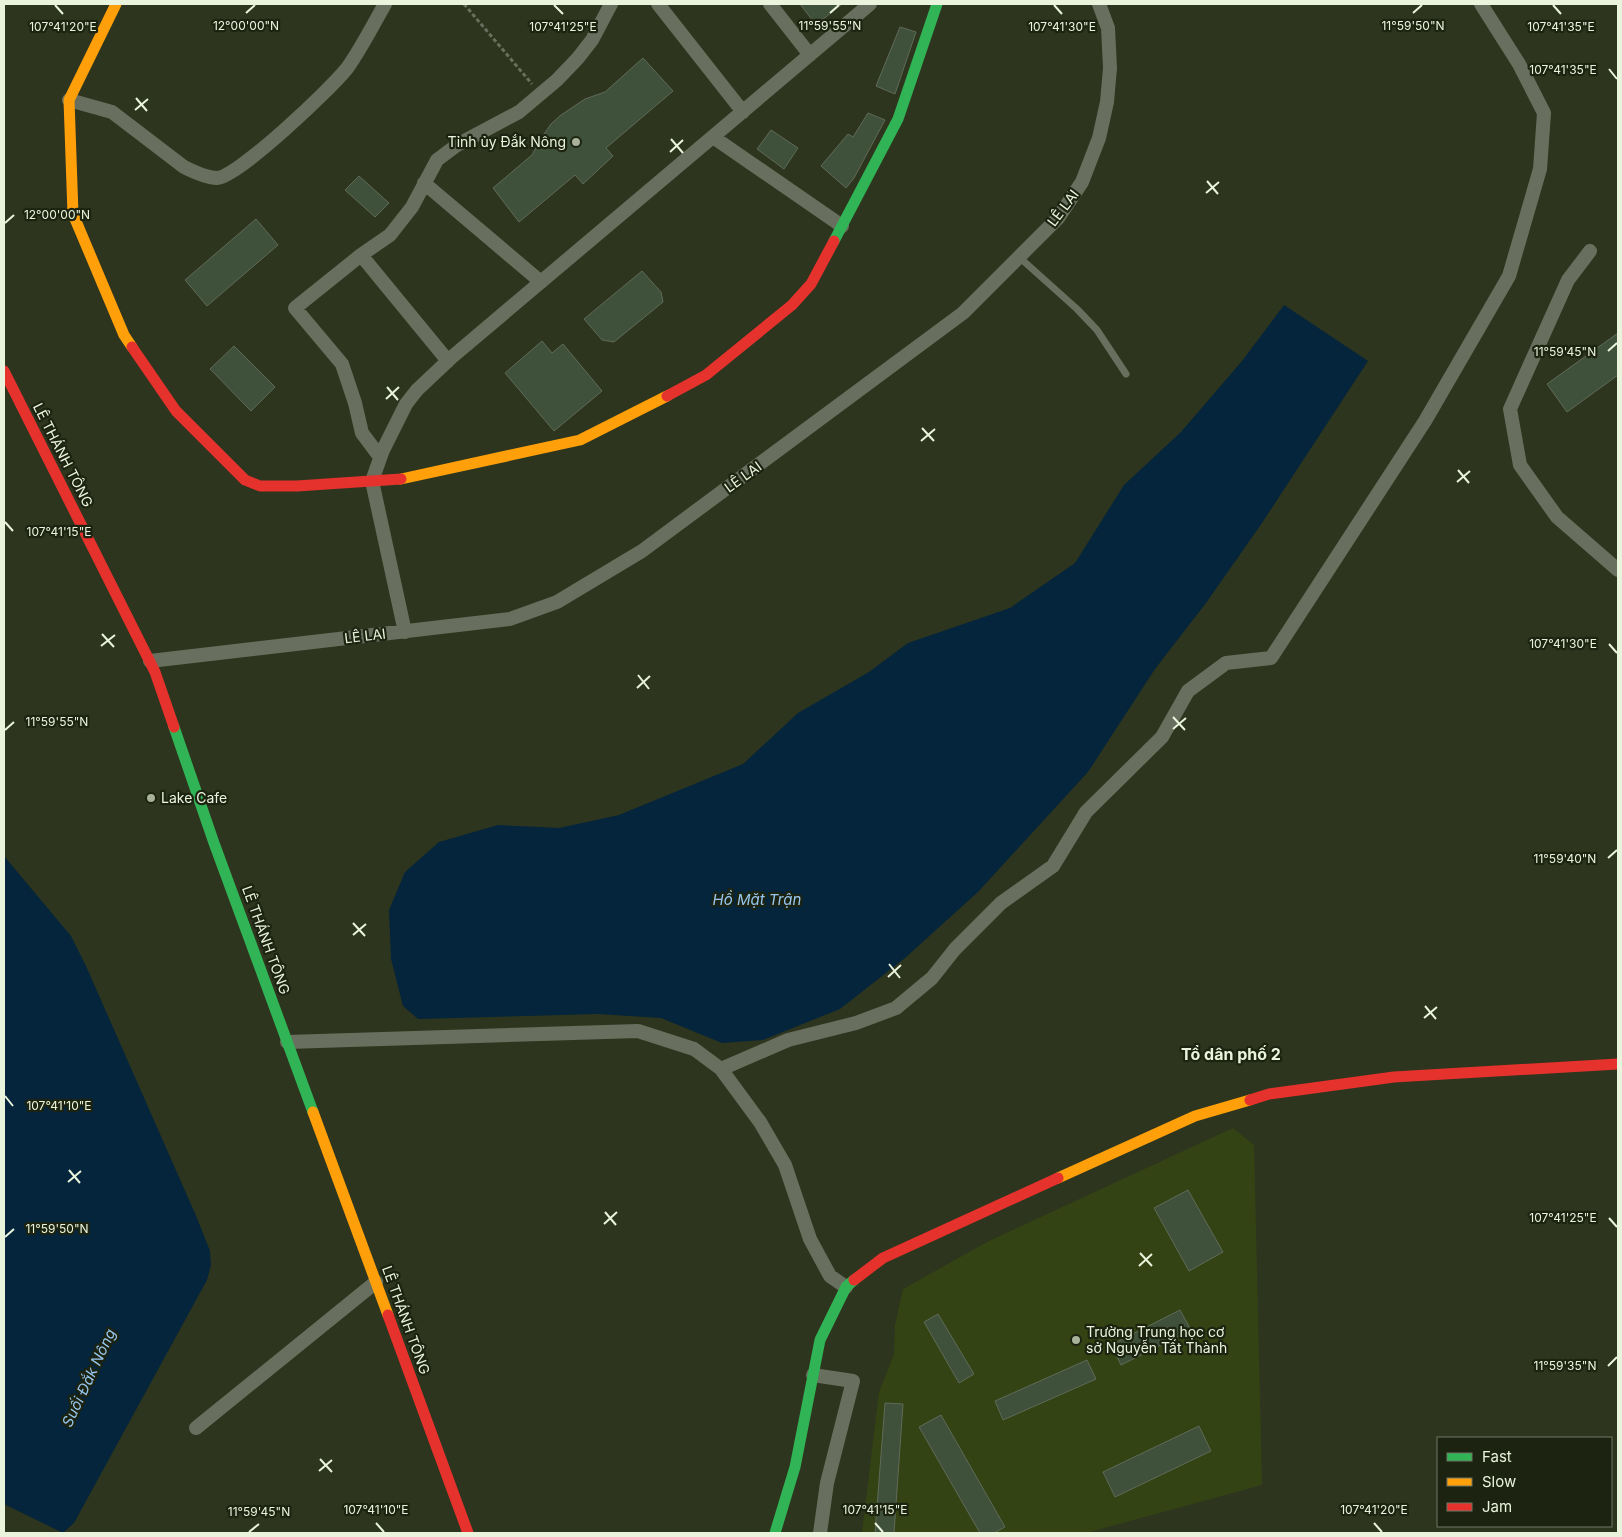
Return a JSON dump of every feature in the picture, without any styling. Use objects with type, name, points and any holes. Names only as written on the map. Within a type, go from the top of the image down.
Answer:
[{"type":"street","points":[[116,4],[69,100],[74,214],[124,335],[176,411],[245,480],[260,486],[297,486],[408,479],[580,440],[631,412],[688,386],[706,374],[792,305],[811,284],[898,119],[937,4]]},
{"type":"street","points":[[69,100],[112,112],[189,169],[217,178],[239,168],[305,111],[338,79],[348,66],[385,4]]},
{"type":"street","points":[[380,457],[362,433],[355,403],[342,364],[295,308],[361,254],[390,235],[412,207],[437,160],[457,146],[519,112],[541,95],[578,58],[592,40],[611,4]]},
{"type":"street","points":[[658,4],[742,112]]},
{"type":"street","points":[[770,4],[810,55]]},
{"type":"street","points":[[405,632],[372,481],[394,424],[406,404],[417,390],[448,361],[870,4]]},
{"type":"street","name":"LÊ LAI","points":[[150,661],[510,619],[557,602],[634,556],[963,313],[1058,218],[1082,182],[1099,138],[1107,102],[1110,68],[1108,28],[1099,4]]},
{"type":"street","points":[[721,1069],[788,1040],[856,1023],[896,1008],[932,978],[955,948],[1002,904],[1053,866],[1086,812],[1162,737],[1188,692],[1226,663],[1271,658],[1426,421],[1509,276],[1540,170],[1544,114],[1519,64],[1481,4]]},
{"type":"street","points":[[713,137],[842,226]]},
{"type":"street","points":[[424,183],[541,282]]},
{"type":"street","points":[[1590,250],[1568,280],[1510,409],[1520,465],[1557,517],[1618,570]]},
{"type":"street","points":[[361,254],[448,361]]},
{"type":"street","name":"LÊ THÁNH TÔNG","points":[[4,371],[150,661],[214,843],[468,1533]]},
{"type":"street","points":[[287,1042],[638,1030],[694,1049],[721,1069],[760,1122],[784,1165],[810,1239],[830,1276],[846,1287]]},
{"type":"street","points":[[775,1533],[795,1467],[820,1340],[846,1287],[883,1258],[1195,1116],[1260,1097],[1394,1076],[1618,1064]]},
{"type":"street","points":[[196,1428],[376,1282]]},
{"type":"street","points":[[813,1375],[853,1381],[827,1483],[820,1533]]},
{"type":"lane","points":[[1019,256],[1097,330],[1126,374]]},
{"type":"path","points":[[464,4],[541,95]]},
{"type":"shaded area","name":"Trường Trung học cơ sở Nguyễn Tất Thành","points":[[1233,1128],[1254,1145],[1262,1485],[1086,1533],[862,1533],[879,1392],[894,1354],[895,1325],[903,1289],[989,1241]]},
{"type":"water","name":"Hồ Mặt Trận","points":[[1284,305],[1368,361],[1262,523],[1206,603],[1155,669],[1088,772],[978,892],[905,958],[840,1009],[763,1040],[722,1043],[661,1018],[598,1014],[418,1019],[403,1006],[391,959],[389,910],[405,872],[439,842],[498,825],[559,828],[619,815],[743,764],[798,713],[869,672],[908,643],[1010,608],[1075,563],[1124,485],[1181,432],[1242,361]]},
{"type":"water","name":"Suối Đắk Nông","points":[[4,856],[71,936],[86,966],[210,1251],[211,1265],[207,1280],[74,1523],[63,1533],[4,1504]]},
{"type":"building","points":[[800,4],[842,4],[816,25]]},
{"type":"building","points":[[900,27],[916,32],[895,94],[876,86]]},
{"type":"building","name":"Tỉnh ủy Đắk Nông","points":[[643,58],[673,91],[606,148],[613,156],[583,184],[575,175],[519,222],[493,188],[532,155],[551,124],[561,115],[585,99],[605,92]]},
{"type":"building","points":[[868,113],[885,120],[854,178],[846,188],[821,166],[848,134],[853,137]]},
{"type":"building","points":[[771,130],[798,148],[784,169],[757,149]]},
{"type":"building","points":[[359,176],[389,203],[375,217],[345,190]]},
{"type":"building","points":[[256,219],[278,245],[207,306],[185,280]]},
{"type":"building","points":[[642,271],[661,292],[663,302],[614,342],[602,340],[584,319]]},
{"type":"building","points":[[1618,333],[1618,375],[1567,412],[1547,384]]},
{"type":"building","points":[[542,341],[552,353],[563,344],[602,391],[554,431],[505,373]]},
{"type":"building","points":[[234,346],[275,387],[251,411],[210,369]]},
{"type":"building","points":[[1188,1190],[1223,1252],[1189,1271],[1154,1208]]},
{"type":"building","points":[[1180,1310],[1191,1330],[1121,1365],[1111,1345]]},
{"type":"building","points":[[938,1314],[974,1374],[959,1383],[924,1322]]},
{"type":"building","points":[[1087,1360],[1096,1379],[1003,1420],[995,1401]]},
{"type":"building","points":[[885,1403],[903,1404],[894,1533],[875,1533]]},
{"type":"building","points":[[941,1415],[1005,1527],[994,1533],[980,1533],[919,1427]]},
{"type":"building","points":[[1199,1426],[1211,1451],[1115,1497],[1103,1472]]},
{"type":"traffic: fast","points":[[834,241],[898,119],[937,4]]},
{"type":"traffic: fast","points":[[174,727],[214,843],[313,1112]]},
{"type":"traffic: fast","points":[[775,1533],[795,1467],[820,1340],[846,1287],[854,1280]]},
{"type":"traffic: slow","points":[[116,4],[69,100],[73,214],[124,335],[132,347]]},
{"type":"traffic: slow","points":[[401,479],[580,440],[667,396]]},
{"type":"traffic: slow","points":[[1058,1178],[1195,1116],[1250,1100]]},
{"type":"traffic: slow","points":[[313,1112],[388,1315]]},
{"type":"traffic: jam","points":[[667,396],[706,375],[792,305],[811,284],[834,241]]},
{"type":"traffic: jam","points":[[132,347],[176,411],[245,480],[260,486],[297,486],[401,479]]},
{"type":"traffic: jam","points":[[4,371],[155,672],[174,727]]},
{"type":"traffic: jam","points":[[1250,1100],[1269,1094],[1394,1077],[1618,1064]]},
{"type":"traffic: jam","points":[[854,1280],[883,1258],[1058,1178]]},
{"type":"traffic: jam","points":[[388,1315],[468,1533]]},
{"type":"place","name":"Tỉnh ủy Đắk Nông","points":[[576,142]]},
{"type":"place","name":"Lake Cafe","points":[[151,798]]},
{"type":"place","name":"Trường Trung học cơ sở Nguyễn Tất Thành","points":[[1076,1340]]},
{"type":"district","name":"Tổ dân phố 2","points":[[1231,1054]]}]
